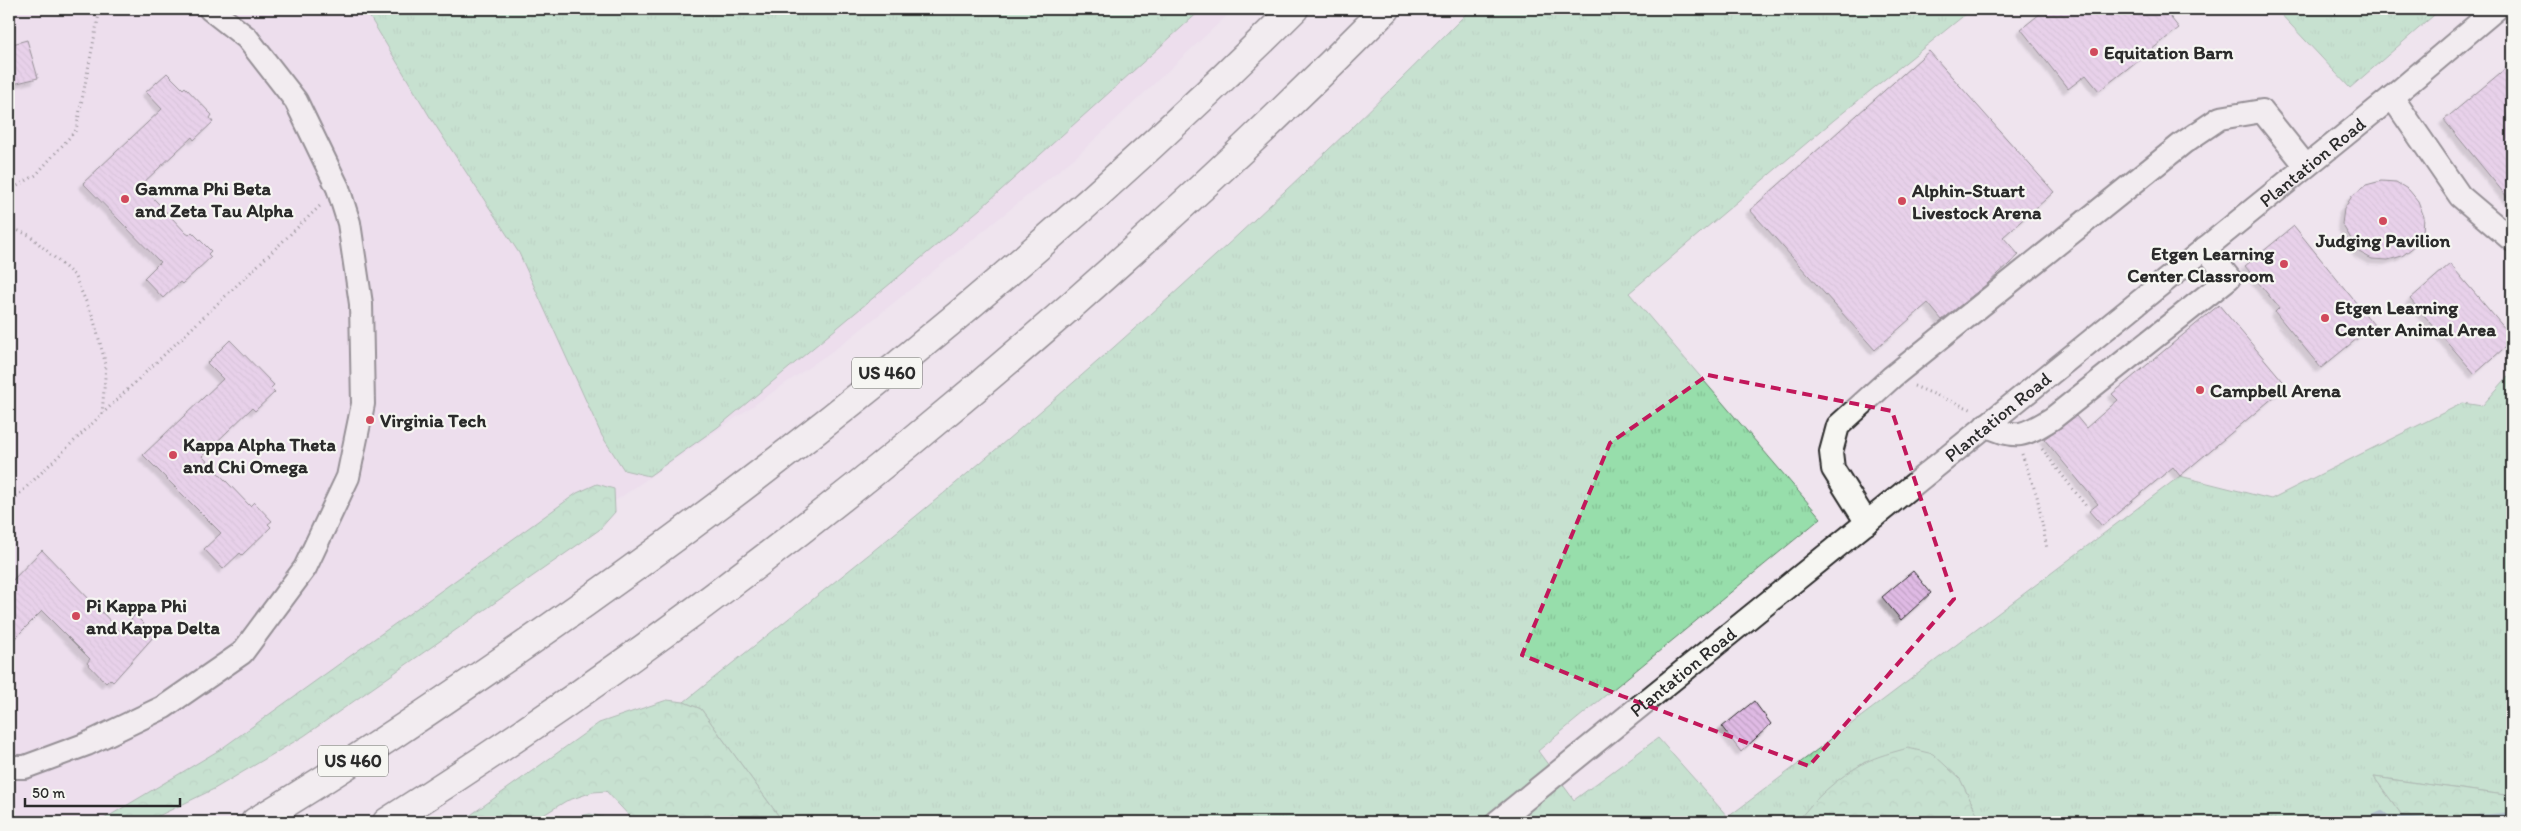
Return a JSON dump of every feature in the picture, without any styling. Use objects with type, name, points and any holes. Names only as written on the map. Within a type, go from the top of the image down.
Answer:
[{"type":"highway","name":"US 460","points":[[255,822],[450,699],[637,566],[774,463],[884,376],[1040,244],[1174,123],[1294,9]]},
{"type":"highway","points":[[387,822],[533,725],[685,618],[860,482],[1060,316],[1189,200],[1280,114],[1386,9]]},
{"type":"highway","points":[[422,822],[533,725]]},
{"type":"street","points":[[9,767],[25,767],[87,744],[164,707],[242,654],[305,568],[348,477],[363,404],[362,304],[349,223],[338,188],[296,101],[247,38],[210,9]]},
{"type":"street","name":"Plantation Road","points":[[1497,822],[1866,524],[1984,419],[2205,248],[2392,97],[2496,9]]},
{"type":"street","points":[[2392,97],[2460,196],[2512,240]]},
{"type":"street","points":[[1866,524],[1833,469],[1831,452],[1838,426],[1892,377],[2183,143],[2220,118],[2262,111],[2306,166]]},
{"type":"street","points":[[1984,419],[2003,434],[2023,435],[2053,418],[2229,278],[2205,248]]},
{"type":"path","points":[[9,191],[36,174],[76,130],[100,9]]},
{"type":"path","points":[[9,504],[338,188]]},
{"type":"path","points":[[9,227],[29,235],[74,275],[93,317],[106,365],[102,414]]},
{"type":"path","points":[[1892,377],[1984,419]]},
{"type":"path","points":[[2023,435],[2086,506]]},
{"type":"path","points":[[2023,435],[2048,549]]},
{"type":"highlighted area","points":[[1708,375],[1892,411],[1954,599],[1809,766],[1622,696],[1522,655],[1610,443]]},
{"type":"shaded area","name":"Virginia Tech","points":[[9,9],[1234,9],[1078,155],[841,345],[466,604],[131,822],[9,822]]},
{"type":"green space","points":[[365,9],[1202,9],[980,209],[718,427],[649,476],[624,470],[602,436],[519,253],[430,117]]},
{"type":"green space","points":[[1471,9],[1972,9],[1834,120],[1629,293],[1821,518],[1538,751],[1574,800],[1658,738],[1728,817],[2180,476],[2271,499],[2463,403],[2482,406],[2512,372],[2512,796],[2374,777],[2407,822],[1981,822],[1960,779],[1865,762],[1828,789],[1797,822],[783,822],[701,709],[684,702],[870,554],[1044,409],[1292,185]]},
{"type":"green space","points":[[2276,9],[2441,9],[2350,88]]},
{"type":"green space","points":[[597,484],[614,489],[615,512],[599,530],[304,736],[214,789],[146,822],[99,822],[221,749],[577,493]]},
{"type":"green space","points":[[667,700],[684,702],[701,709],[783,822],[635,822],[606,791],[593,792],[566,801],[532,822],[461,822],[599,723]]},
{"type":"green space","points":[[1908,748],[1933,754],[1960,779],[1981,822],[1797,822],[1827,789],[1854,769],[1874,758]]},
{"type":"green space","points":[[2374,777],[2512,796],[2512,822],[2407,822]]},
{"type":"green space","points":[[590,814],[602,817],[610,822],[570,822],[580,816]]},
{"type":"building","name":"Equitation Barn","points":[[2046,9],[2164,9],[2179,28],[2099,91],[2086,75],[2068,89],[2021,29]]},
{"type":"building","points":[[27,40],[38,78],[9,85],[9,45]]},
{"type":"building","name":"Alphin-Stuart Livestock Arena","points":[[1929,51],[2054,192],[2003,237],[2019,255],[1987,284],[1942,320],[1928,303],[1875,350],[1750,210]]},
{"type":"building","points":[[2512,63],[2512,203],[2444,120]]},
{"type":"building","name":"Gamma Phi Beta and Zeta Tau Alpha","points":[[167,73],[183,89],[185,87],[212,115],[210,118],[213,122],[194,140],[192,137],[141,185],[186,233],[189,235],[192,232],[211,251],[208,254],[211,257],[182,284],[180,282],[163,298],[144,278],[160,262],[83,183],[162,109],[146,92]]},
{"type":"building","name":"Judging Pavilion","points":[[2381,181],[2396,182],[2409,190],[2418,201],[2424,217],[2423,232],[2415,246],[2402,256],[2388,260],[2372,259],[2359,252],[2342,224],[2344,209],[2352,196],[2366,185]]},
{"type":"building","points":[[2294,226],[2374,325],[2321,368],[2275,312],[2279,308],[2245,266]]},
{"type":"building","points":[[2450,264],[2512,337],[2512,341],[2475,374],[2410,299]]},
{"type":"building","name":"Campbell Arena","points":[[2219,305],[2287,386],[2180,476],[2173,467],[2102,526],[2089,511],[2098,504],[2044,439],[2076,416],[2086,428],[2118,400],[2112,394]]},
{"type":"building","name":"Kappa Alpha Theta and Chi Omega","points":[[230,340],[274,385],[271,388],[275,392],[255,411],[252,408],[202,456],[250,506],[254,502],[272,521],[268,524],[271,527],[242,555],[240,553],[223,569],[204,549],[221,533],[143,455],[223,379],[207,363]]},
{"type":"building","name":"Pi Kappa Phi and Kappa Delta","points":[[42,550],[120,631],[135,615],[155,635],[113,682],[110,679],[106,683],[87,663],[90,659],[42,611],[9,644],[9,584]]},
{"type":"building","points":[[1913,571],[1931,593],[1901,620],[1882,597]]},
{"type":"building","points":[[1754,701],[1771,724],[1741,752],[1722,727]]},
{"type":"waterway","points":[[2363,822],[2382,814],[2387,818],[2442,822],[2512,815]]},
{"type":"place","name":"Equitation Barn","points":[[2094,52]]},
{"type":"place","name":"Gamma Phi Beta and Zeta Tau Alpha","points":[[125,199]]},
{"type":"place","name":"Alphin-Stuart Livestock Arena","points":[[1902,201]]},
{"type":"place","name":"Judging Pavilion","points":[[2383,221]]},
{"type":"place","name":"Etgen Learning Center Classroom","points":[[2284,264]]},
{"type":"place","name":"Etgen Learning Center Animal Area","points":[[2325,318]]},
{"type":"place","name":"Campbell Arena","points":[[2200,390]]},
{"type":"place","name":"Virginia Tech","points":[[370,420]]},
{"type":"place","name":"Kappa Alpha Theta and Chi Omega","points":[[173,455]]},
{"type":"place","name":"Pi Kappa Phi and Kappa Delta","points":[[76,616]]}]
